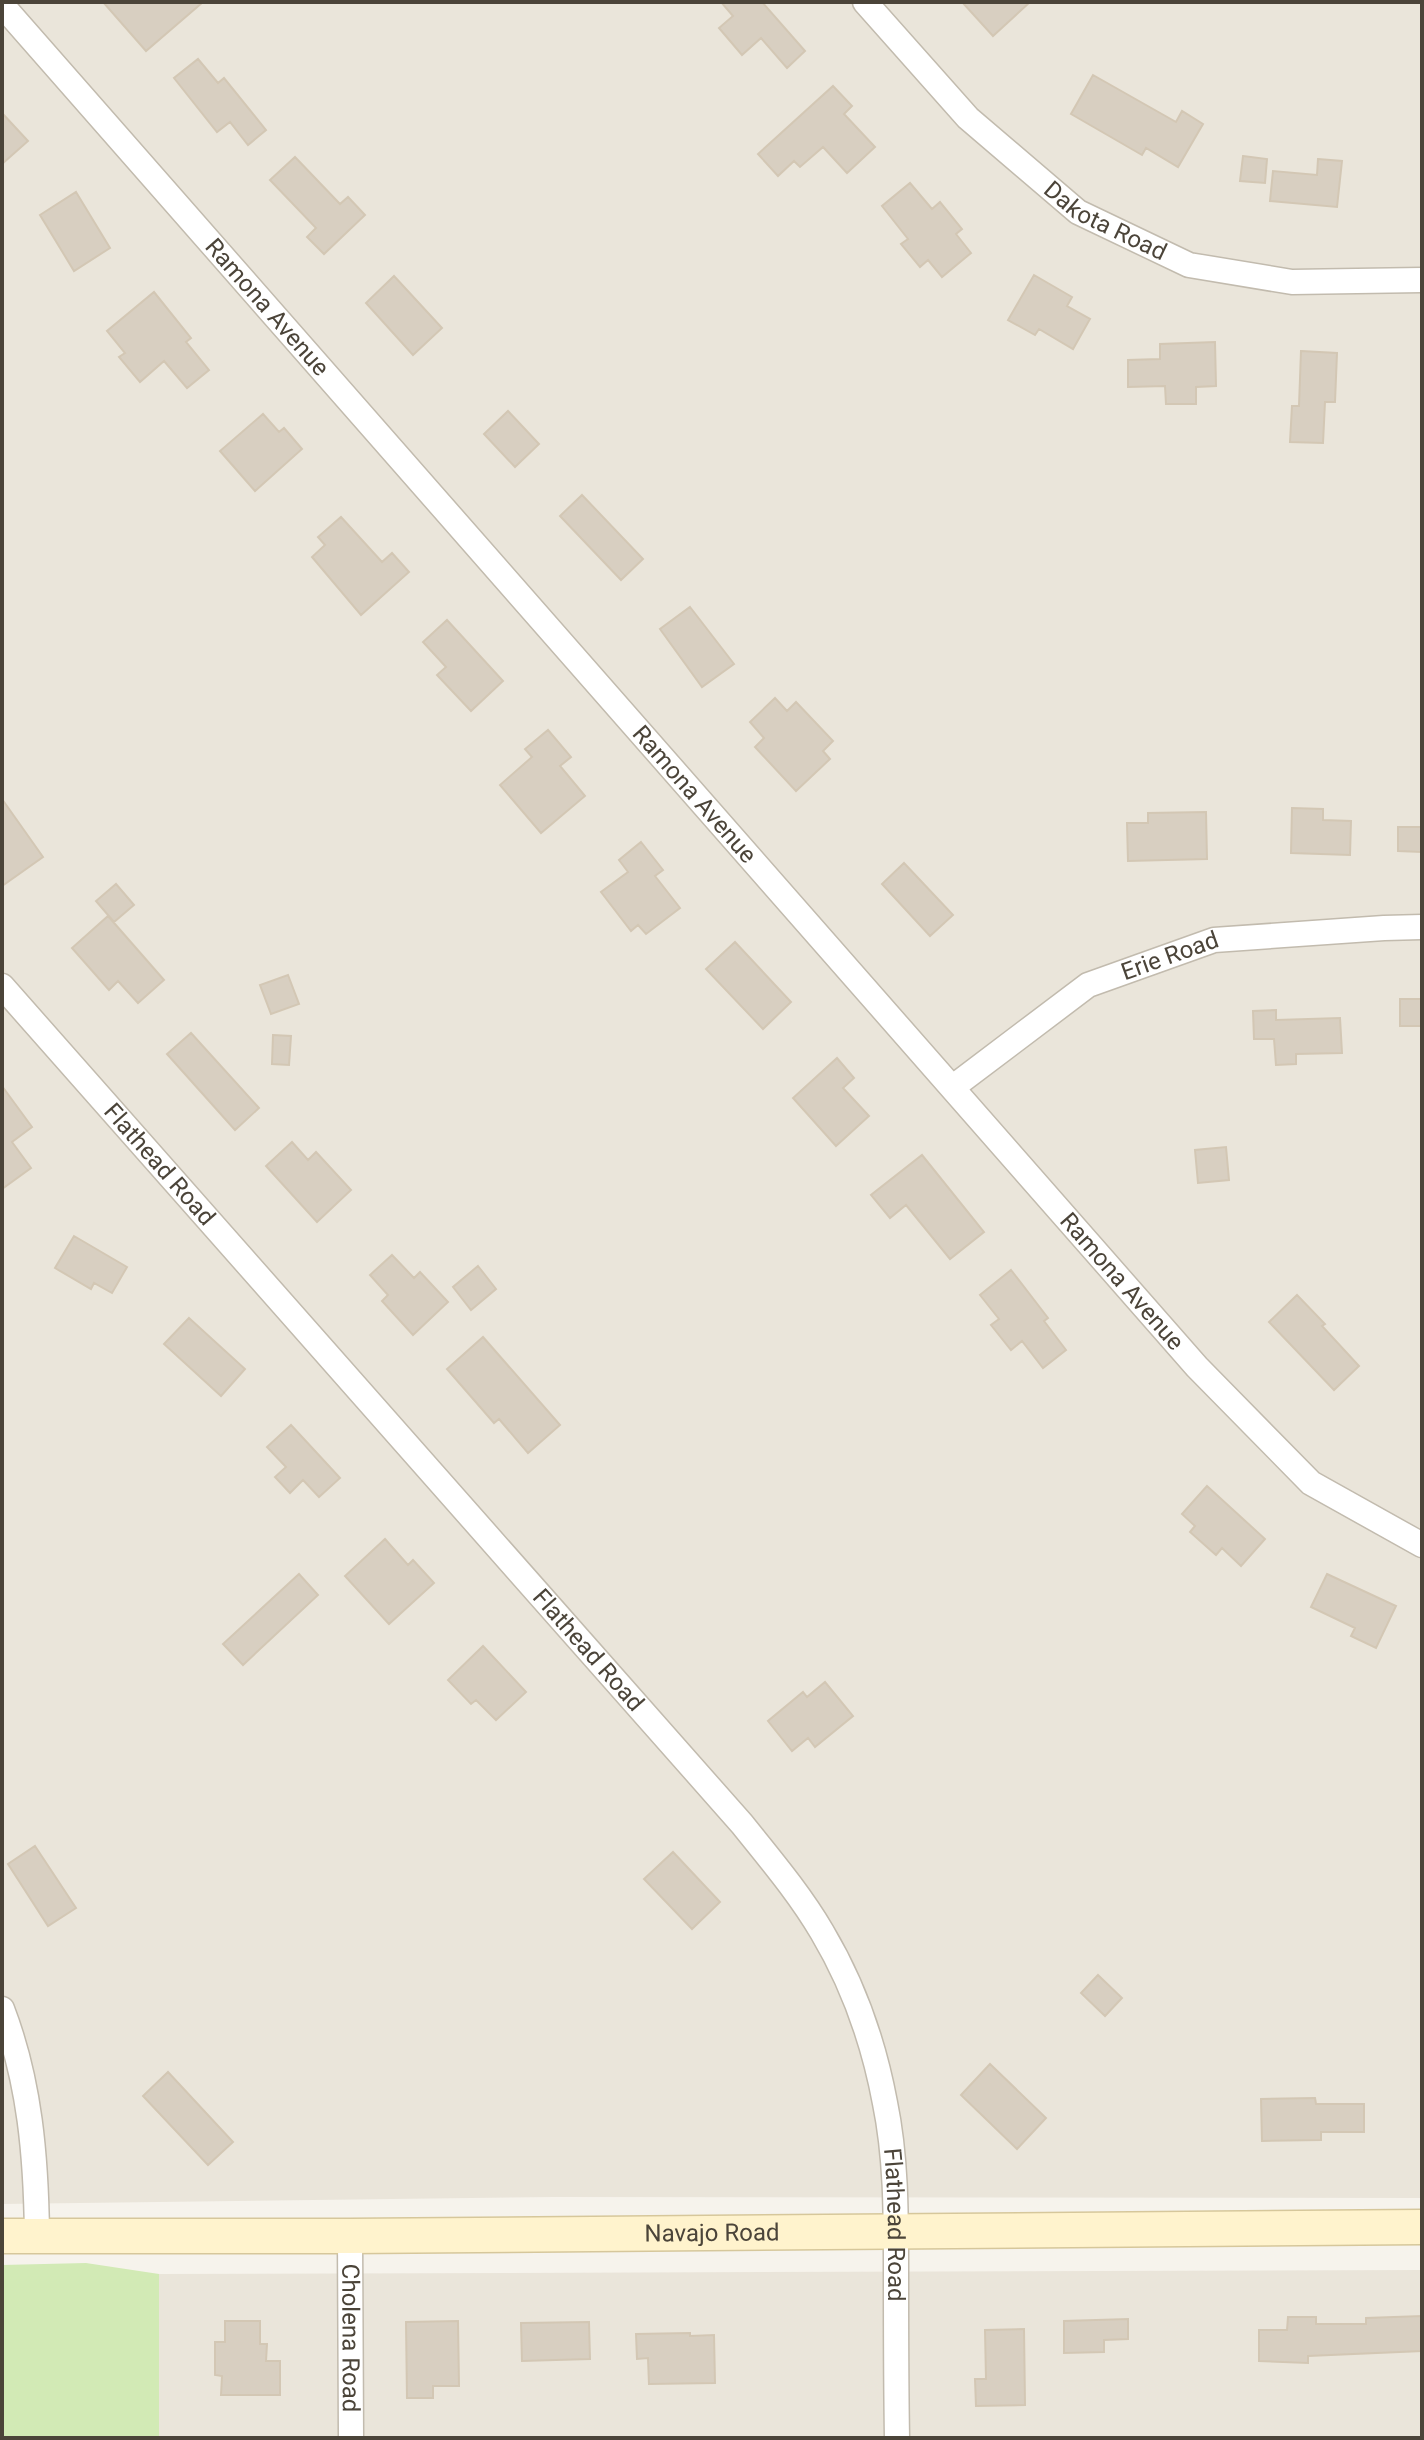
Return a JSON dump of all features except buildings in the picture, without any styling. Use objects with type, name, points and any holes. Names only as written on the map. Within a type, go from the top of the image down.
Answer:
[{"type":"main road","name":"Navajo Road","points":[[2,2236],[1422,2227]]},
{"type":"street","name":"Dakota Road","points":[[865,2],[968,118],[1078,212],[1189,265],[1292,282],[1422,280]]},
{"type":"street","name":"Ramona Avenue","points":[[2,5],[1197,1367],[1311,1483],[1422,1545]]},
{"type":"street","name":"Erie Road","points":[[953,1087],[1088,985],[1214,940],[1422,927]]},
{"type":"street","name":"Flathead Road","points":[[2,986],[742,1824],[785,1877],[822,1932],[861,2016],[885,2103],[892,2151],[896,2230],[897,2438]]},
{"type":"street","points":[[2,2009],[14,2041],[30,2109],[36,2167],[37,2235]]},
{"type":"street","name":"Cholena Road","points":[[350,2236],[351,2438]]},
{"type":"shaded area","points":[[2,2],[1422,2],[1422,2198],[554,2197],[2,2204]]},
{"type":"shaded area","points":[[1422,2270],[1422,2438],[159,2438],[159,2274]]},
{"type":"green space","points":[[86,2263],[159,2274],[159,2438],[2,2438],[2,2265]]}]
